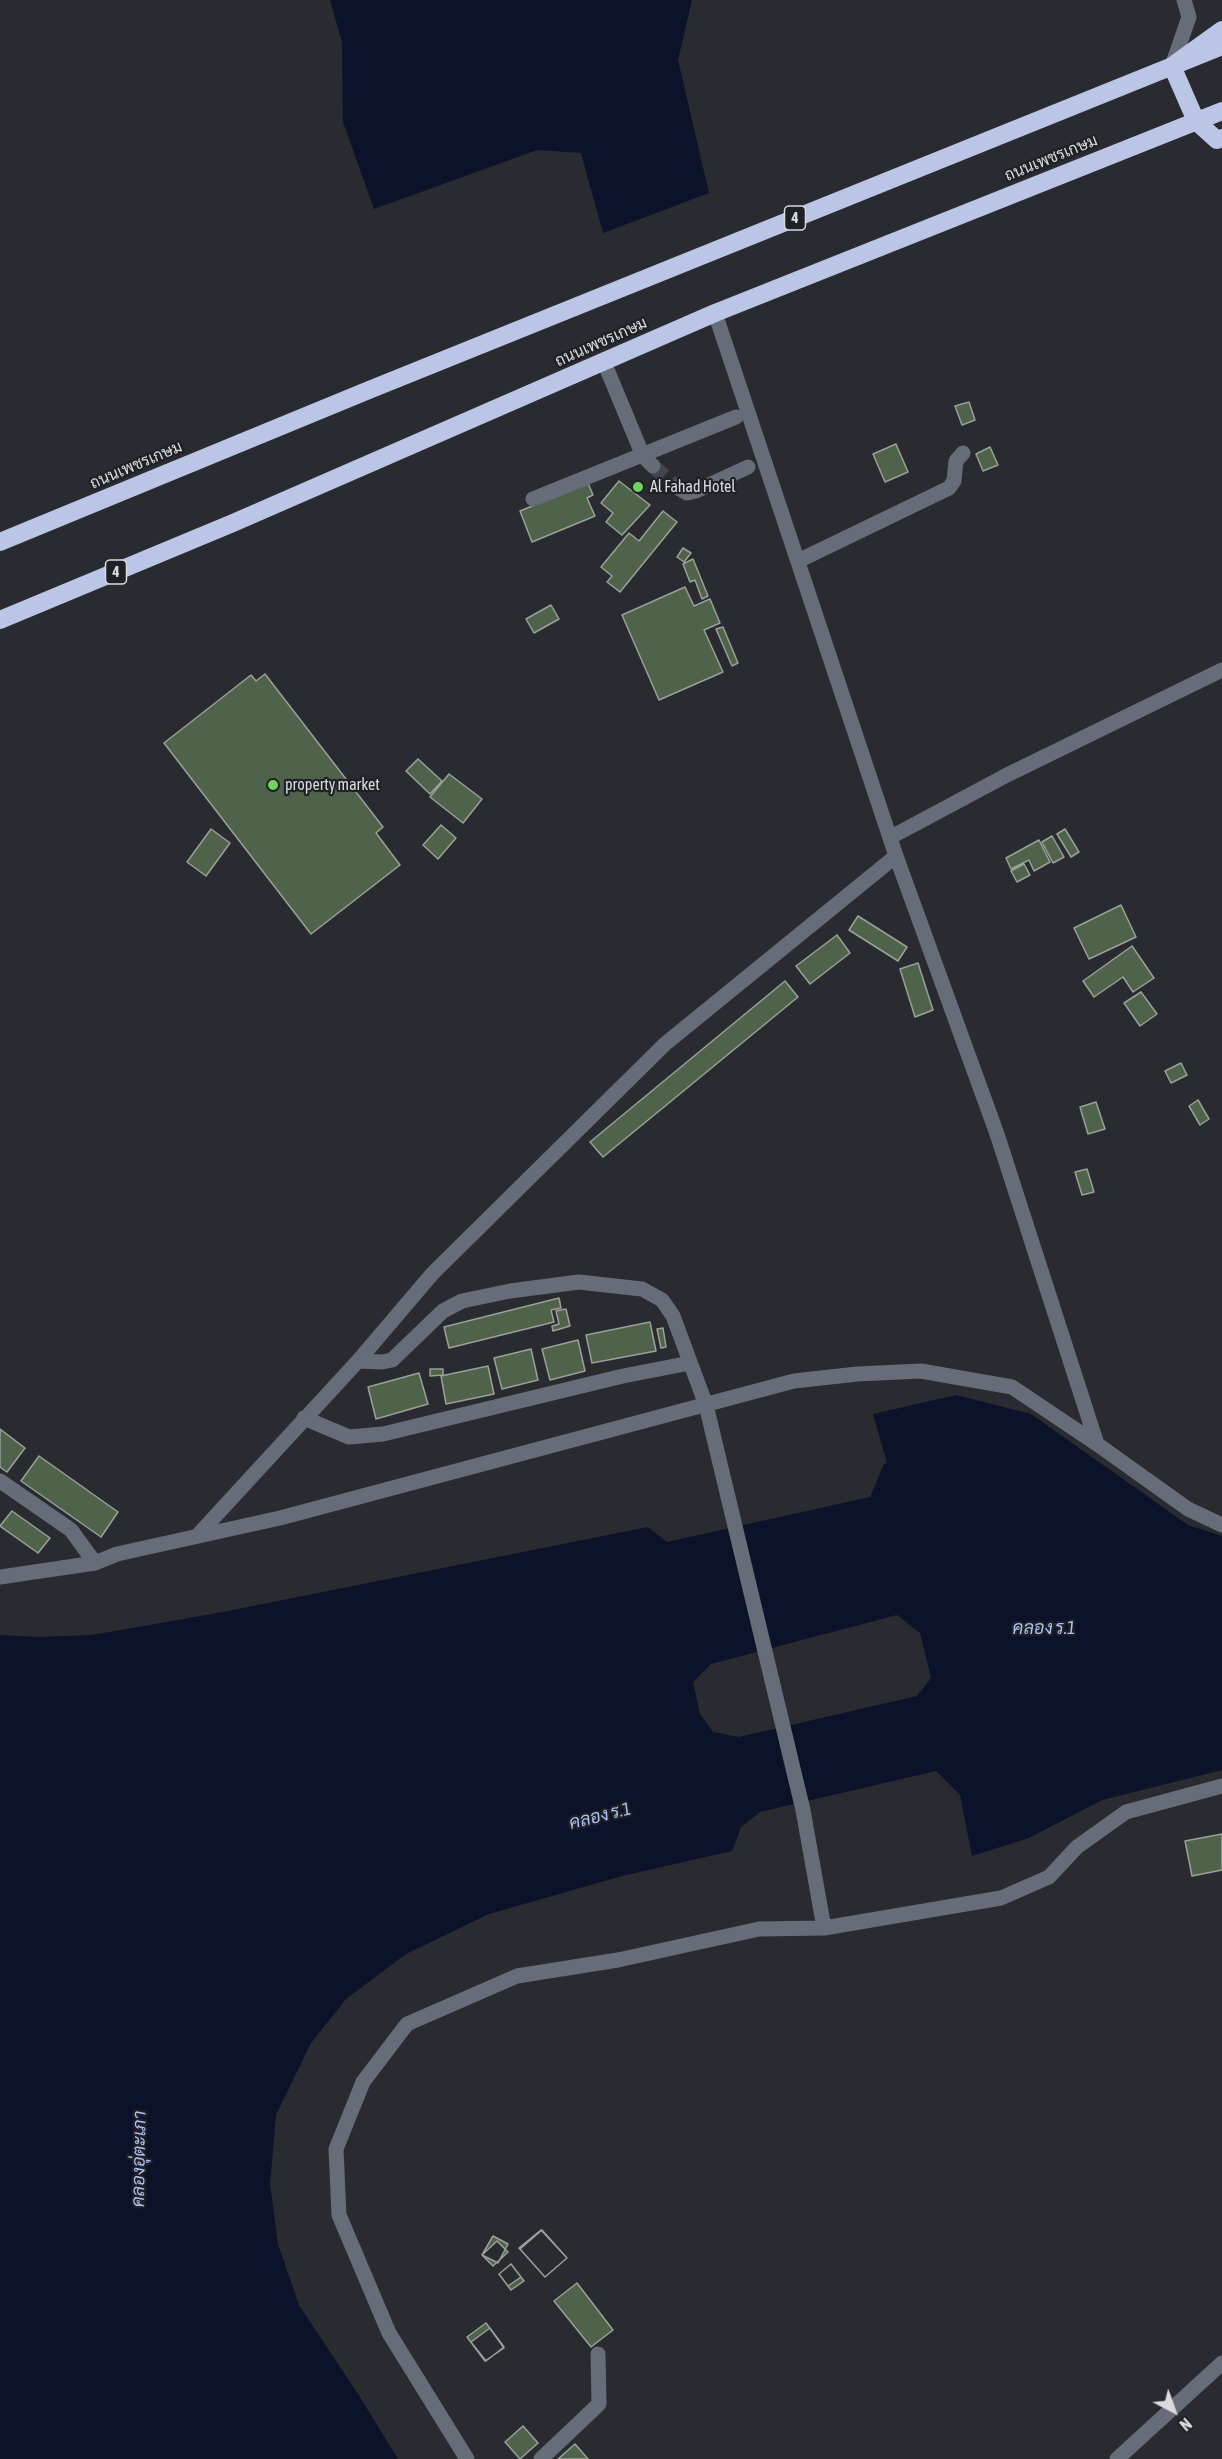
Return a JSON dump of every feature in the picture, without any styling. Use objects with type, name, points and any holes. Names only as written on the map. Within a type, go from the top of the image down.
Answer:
[{"type":"highway","points":[[1222,30],[1172,66],[1196,122],[1217,140],[1222,138]]},
{"type":"highway","name":"ถนนเพชรเกษม","points":[[0,542],[369,390],[1222,46]]},
{"type":"highway","name":"ถนนเพชรเกษม","points":[[0,620],[233,523],[715,313],[1222,111]]},
{"type":"street","points":[[1172,66],[1190,17],[1184,0]]},
{"type":"street","points":[[715,313],[896,856],[997,1134],[1097,1444]]},
{"type":"street","points":[[604,362],[648,461]]},
{"type":"street","points":[[532,500],[648,461],[736,417]]},
{"type":"street","points":[[798,561],[949,488],[954,481],[956,461],[963,453]]},
{"type":"street","points":[[677,487],[687,494],[748,467]]},
{"type":"street","points":[[891,837],[1007,775],[1222,670]]},
{"type":"street","points":[[197,1536],[358,1361],[434,1273],[665,1044],[896,856]]},
{"type":"street","points":[[358,1361],[392,1360],[443,1311],[462,1301],[510,1291],[579,1282],[642,1288],[662,1300],[673,1316],[706,1405],[803,1810],[824,1928]]},
{"type":"street","points":[[304,1418],[349,1437],[383,1434],[623,1376],[690,1363]]},
{"type":"street","points":[[0,1577],[95,1563],[117,1554],[280,1518],[794,1381],[856,1374],[921,1371],[1012,1387],[1188,1509],[1222,1525]]},
{"type":"street","points":[[0,1481],[70,1530],[95,1563]]},
{"type":"street","points":[[467,2459],[389,2333],[339,2215],[336,2149],[363,2082],[407,2024],[517,1976],[618,1960],[759,1929],[824,1928],[1001,1898],[1049,1877],[1077,1847],[1126,1812],[1222,1786]]},
{"type":"street","points":[[541,2459],[599,2404],[598,2354]]},
{"type":"street","points":[[1117,2459],[1222,2363]]},
{"type":"water","points":[[330,0],[692,0],[678,60],[709,193],[603,233],[581,153],[537,150],[374,209],[343,122],[342,42]]},
{"type":"water","points":[[956,1395],[1031,1414],[1188,1525],[1222,1536],[1222,1770],[1102,1800],[1029,1838],[972,1856],[960,1795],[936,1771],[760,1812],[741,1827],[732,1851],[622,1876],[489,1914],[406,1954],[346,1999],[311,2043],[276,2115],[270,2184],[278,2244],[299,2305],[398,2459],[0,2459],[0,1635],[38,1637],[92,1635],[223,1612],[648,1527],[667,1542],[870,1497],[884,1464],[887,1463],[873,1414]],"holes":[[[897,1615],[920,1633],[931,1678],[917,1696],[739,1737],[713,1732],[700,1714],[693,1682],[711,1664]]]},
{"type":"building","points":[[969,402],[975,420],[962,425],[955,406]]},
{"type":"building","points":[[896,444],[908,472],[885,482],[873,454]]},
{"type":"building","points":[[990,447],[998,465],[983,471],[976,454]]},
{"type":"building","points":[[619,481],[650,505],[622,535],[606,522],[613,513],[601,503]]},
{"type":"building","points":[[588,483],[593,495],[587,498],[595,516],[532,542],[520,511]]},
{"type":"building","points":[[663,511],[677,522],[620,592],[607,582],[612,576],[601,567],[629,533],[639,541]]},
{"type":"building","points":[[683,548],[691,553],[684,562],[677,557]]},
{"type":"building","points":[[693,559],[708,596],[702,599],[695,580],[690,582],[683,564]]},
{"type":"building","points":[[685,587],[694,606],[710,599],[720,623],[704,630],[723,672],[659,700],[622,615]]},
{"type":"building","points":[[551,605],[559,619],[534,633],[526,619]]},
{"type":"building","points":[[723,627],[738,663],[732,666],[716,629]]},
{"type":"building","name":"property market","points":[[265,674],[383,827],[376,833],[400,865],[311,934],[164,743],[251,675],[256,681]]},
{"type":"building","points":[[418,759],[442,781],[430,794],[406,771]]},
{"type":"building","points":[[449,774],[482,799],[463,823],[430,797]]},
{"type":"building","points":[[441,825],[456,838],[438,859],[423,845]]},
{"type":"building","points":[[211,829],[230,843],[206,876],[187,862]]},
{"type":"building","points":[[1065,829],[1079,852],[1071,857],[1057,834]]},
{"type":"building","points":[[1052,836],[1064,857],[1053,863],[1042,842]]},
{"type":"building","points":[[1039,840],[1050,862],[1034,871],[1029,860],[1011,869],[1006,858]]},
{"type":"building","points":[[1024,864],[1030,875],[1017,882],[1011,871]]},
{"type":"building","points":[[1121,905],[1136,937],[1089,959],[1074,928]]},
{"type":"building","points":[[858,916],[907,947],[898,961],[849,930]]},
{"type":"building","points":[[837,935],[850,953],[810,984],[796,966]]},
{"type":"building","points":[[1132,946],[1154,978],[1133,992],[1123,977],[1094,997],[1083,981]]},
{"type":"building","points":[[918,963],[933,1010],[915,1017],[900,969]]},
{"type":"building","points":[[785,981],[798,997],[603,1157],[590,1142]]},
{"type":"building","points":[[1141,992],[1157,1014],[1140,1026],[1124,1003]]},
{"type":"building","points":[[1181,1063],[1187,1075],[1171,1083],[1165,1071]]},
{"type":"building","points":[[1198,1100],[1209,1119],[1200,1125],[1189,1106]]},
{"type":"building","points":[[1096,1102],[1105,1129],[1088,1134],[1080,1107]]},
{"type":"building","points":[[1087,1169],[1094,1192],[1082,1195],[1075,1172]]},
{"type":"building","points":[[559,1298],[561,1308],[551,1310],[554,1322],[449,1348],[444,1327]]},
{"type":"building","points":[[566,1309],[570,1326],[553,1331],[552,1326],[559,1324],[556,1311]]},
{"type":"building","points":[[650,1322],[656,1351],[592,1363],[586,1335]]},
{"type":"building","points":[[663,1328],[666,1347],[661,1348],[657,1329]]},
{"type":"building","points":[[578,1340],[585,1371],[550,1380],[542,1349]]},
{"type":"building","points":[[531,1349],[538,1380],[502,1389],[494,1358]]},
{"type":"building","points":[[488,1366],[494,1394],[446,1404],[441,1376]]},
{"type":"building","points":[[430,1369],[443,1369],[443,1375],[430,1376]]},
{"type":"building","points":[[419,1373],[428,1404],[376,1419],[368,1387]]},
{"type":"building","points":[[0,1429],[25,1448],[7,1472],[0,1467]]},
{"type":"building","points":[[39,1456],[118,1512],[101,1537],[21,1481]]},
{"type":"building","points":[[12,1511],[50,1538],[38,1553],[0,1526]]},
{"type":"building","points":[[1222,1834],[1222,1870],[1192,1876],[1185,1841]]},
{"type":"building","points":[[541,2230],[567,2258],[545,2277],[519,2248]]},
{"type":"building","points":[[542,2230],[567,2258],[545,2277],[520,2249]]},
{"type":"building","points":[[493,2236],[508,2244],[498,2263],[482,2255]]},
{"type":"building","points":[[497,2241],[508,2252],[493,2266],[482,2255]]},
{"type":"building","points":[[511,2264],[524,2281],[511,2290],[499,2274]]},
{"type":"building","points":[[511,2264],[521,2277],[508,2286],[499,2274]]},
{"type":"building","points":[[577,2283],[613,2330],[591,2347],[554,2301]]},
{"type":"building","points":[[486,2323],[504,2348],[485,2361],[467,2337]]},
{"type":"building","points":[[490,2328],[504,2347],[486,2361],[471,2342]]},
{"type":"building","points":[[523,2426],[538,2443],[520,2459],[505,2442]]},
{"type":"building","points":[[575,2444],[588,2459],[558,2459]]},
{"type":"tunnel","points":[[653,466],[677,487]]},
{"type":"place","name":"Al Fahad Hotel","points":[[638,487]]},
{"type":"place","name":"property market","points":[[273,785]]},
{"type":"water label","name":"คลอง ร.1","points":[[1044,1628]]},
{"type":"water label","name":"คลอง ร.1","points":[[600,1816]]},
{"type":"water label","name":"คลองอุ่ตะเภา","points":[[139,2159]]}]
